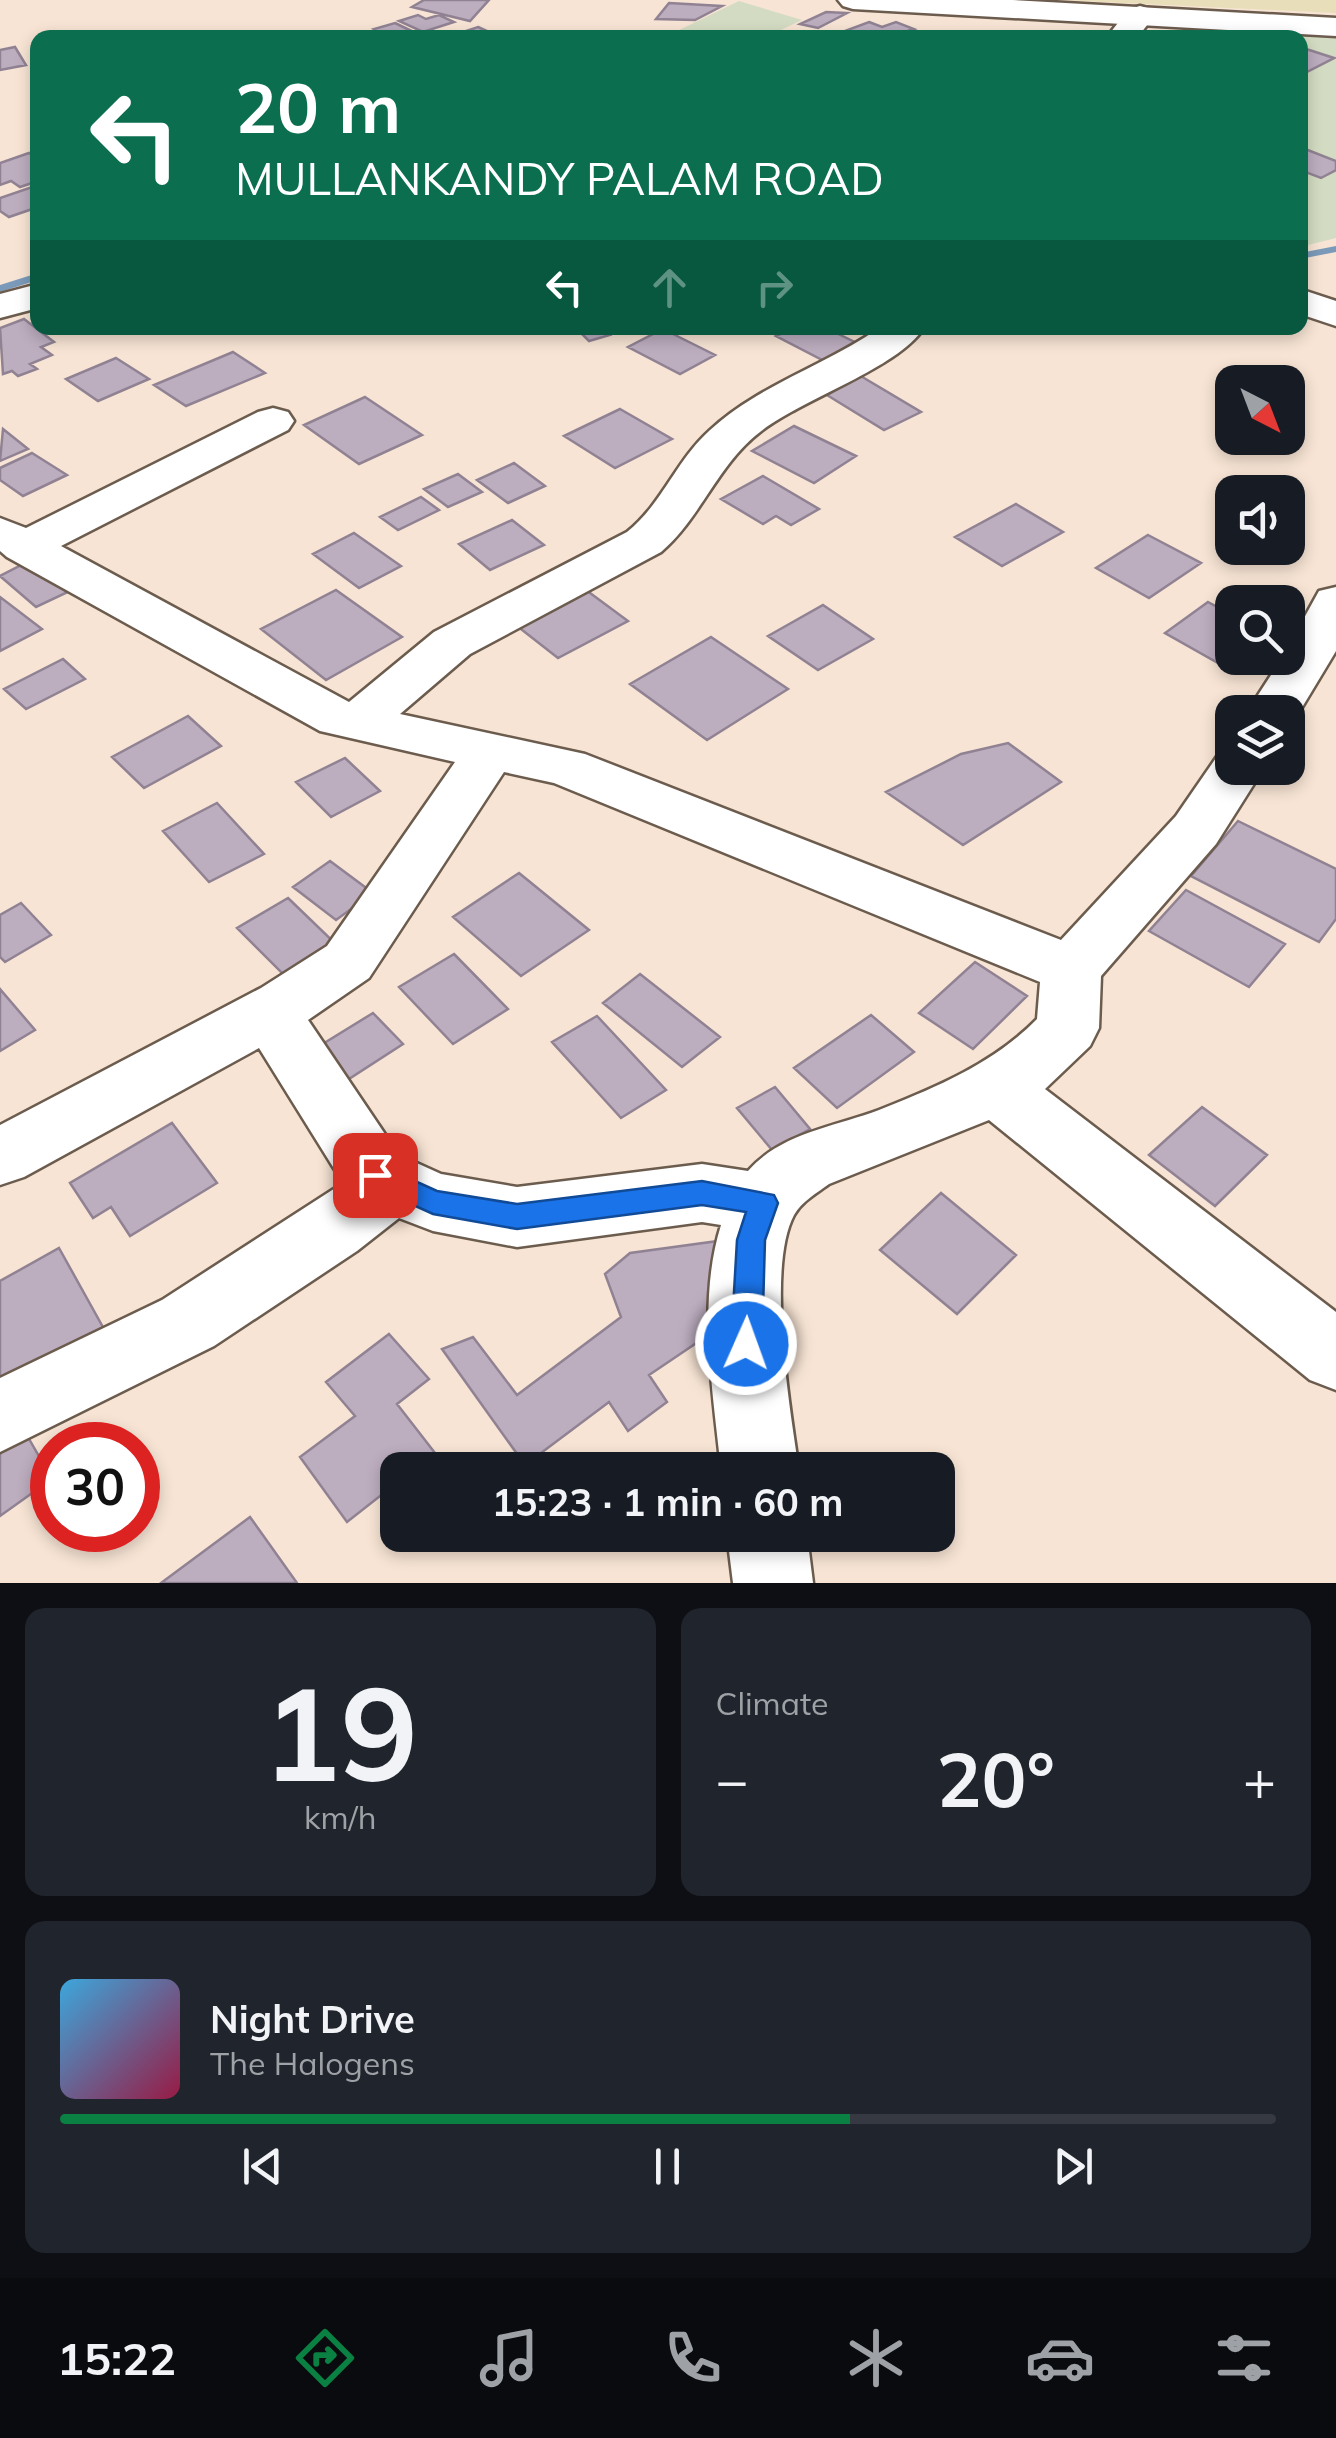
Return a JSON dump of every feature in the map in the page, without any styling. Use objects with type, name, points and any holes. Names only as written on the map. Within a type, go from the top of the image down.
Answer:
[{"type":"street","points":[[852,0],[1130,26],[1336,27]]},
{"type":"street","points":[[0,306],[30,298]]},
{"type":"street","points":[[1308,305],[1336,314]]},
{"type":"street","points":[[357,723],[452,643],[666,527],[681,507],[693,476],[722,442],[790,391],[873,353],[895,335]]},
{"type":"street","points":[[12,540],[272,421]]},
{"type":"street","points":[[12,540],[339,720],[566,767],[1071,969]]},
{"type":"street","points":[[1284,695],[1336,602]]},
{"type":"street","points":[[0,1157],[270,1012],[348,962],[490,751]]},
{"type":"street","points":[[758,1452],[746,1344],[751,1240],[764,1203],[786,1176],[836,1149],[898,1131],[1025,1069],[1068,1028],[1071,969],[1196,830],[1226,785]]},
{"type":"street","points":[[0,1416],[188,1323],[333,1230],[385,1190],[270,1012]]},
{"type":"street","points":[[992,1085],[1336,1356]]},
{"type":"street","points":[[375,1175],[433,1202],[517,1217],[702,1193],[764,1203]]},
{"type":"street","points":[[769,1552],[773,1583]]},
{"type":"green space","points":[[739,1],[802,20],[781,30],[679,30]]},
{"type":"green space","points":[[1308,36],[1336,37],[1336,238],[1308,245]]},
{"type":"sand","points":[[1062,0],[1336,0],[1336,13]]},
{"type":"building","points":[[424,0],[489,0],[470,21],[412,7]]},
{"type":"building","points":[[669,3],[722,6],[695,20],[656,19]]},
{"type":"building","points":[[826,12],[847,13],[818,28],[800,24]]},
{"type":"building","points":[[418,15],[426,19],[439,15],[454,22],[419,30],[399,21]]},
{"type":"building","points":[[869,22],[882,27],[896,22],[914,29],[911,30],[848,30]]},
{"type":"building","points":[[395,23],[410,30],[376,30]]},
{"type":"building","points":[[15,47],[26,65],[0,70],[0,50]]},
{"type":"building","points":[[1308,50],[1334,58],[1308,71]]},
{"type":"building","points":[[1308,150],[1336,161],[1336,170],[1321,178],[1308,173]]},
{"type":"building","points":[[30,154],[30,184],[20,187],[11,181],[0,185],[0,163]]},
{"type":"building","points":[[30,188],[30,210],[9,217],[0,211],[0,198]]},
{"type":"building","points":[[24,319],[30,324],[30,335],[45,335],[54,342],[41,347],[52,355],[30,364],[37,369],[18,376],[12,371],[3,374],[0,328]]},
{"type":"building","points":[[583,335],[610,335],[589,341]]},
{"type":"building","points":[[651,335],[675,335],[715,355],[680,374],[628,347]]},
{"type":"building","points":[[840,335],[865,347],[832,365],[776,336]]},
{"type":"building","points":[[233,352],[265,373],[186,406],[154,385]]},
{"type":"building","points":[[116,358],[149,379],[98,401],[66,379]]},
{"type":"building","points":[[859,375],[921,412],[884,430],[822,392]]},
{"type":"building","points":[[365,397],[422,435],[359,464],[304,425]]},
{"type":"building","points":[[620,409],[672,439],[615,468],[564,436]]},
{"type":"building","points":[[794,426],[856,456],[814,483],[752,451]]},
{"type":"building","points":[[3,429],[28,449],[0,461]]},
{"type":"building","points":[[32,453],[67,475],[23,496],[0,480],[0,468]]},
{"type":"building","points":[[514,463],[545,486],[508,503],[477,480]]},
{"type":"building","points":[[458,474],[482,492],[448,507],[424,489]]},
{"type":"building","points":[[763,476],[819,509],[791,525],[776,516],[763,524],[721,499]]},
{"type":"building","points":[[421,497],[439,510],[398,530],[380,517]]},
{"type":"building","points":[[1016,504],[1063,532],[1002,566],[955,537]]},
{"type":"building","points":[[512,520],[544,545],[490,570],[459,544]]},
{"type":"building","points":[[354,533],[401,566],[359,588],[313,554]]},
{"type":"building","points":[[1148,535],[1201,563],[1149,598],[1096,568]]},
{"type":"building","points":[[33,559],[70,591],[36,607],[0,576]]},
{"type":"building","points":[[336,590],[402,637],[326,680],[261,629]]},
{"type":"building","points":[[586,590],[628,621],[558,658],[517,626]]},
{"type":"building","points":[[0,597],[42,629],[0,651]]},
{"type":"building","points":[[1208,602],[1215,606],[1215,661],[1165,633]]},
{"type":"building","points":[[823,605],[873,639],[818,670],[768,636]]},
{"type":"building","points":[[711,637],[788,689],[707,740],[630,684]]},
{"type":"building","points":[[63,659],[85,679],[26,709],[4,689]]},
{"type":"building","points":[[188,716],[221,746],[144,788],[112,757]]},
{"type":"building","points":[[1008,743],[1061,782],[963,845],[886,792],[961,754]]},
{"type":"building","points":[[345,758],[380,791],[331,817],[296,782]]},
{"type":"building","points":[[217,803],[264,854],[209,882],[163,831]]},
{"type":"building","points":[[1238,821],[1336,869],[1336,919],[1319,942],[1191,876]]},
{"type":"building","points":[[330,861],[373,893],[336,920],[293,887]]},
{"type":"building","points":[[519,873],[589,930],[521,976],[453,917]]},
{"type":"building","points":[[1186,890],[1285,944],[1249,987],[1149,931]]},
{"type":"building","points":[[288,898],[341,949],[290,981],[237,928]]},
{"type":"building","points":[[21,903],[51,935],[5,962],[0,957],[0,915]]},
{"type":"building","points":[[454,954],[508,1009],[453,1044],[399,987]]},
{"type":"building","points":[[975,962],[1027,996],[973,1049],[919,1013]]},
{"type":"building","points":[[640,974],[720,1037],[682,1067],[603,1003]]},
{"type":"building","points":[[0,989],[35,1030],[0,1051]]},
{"type":"building","points":[[373,1013],[403,1044],[338,1086],[308,1053]]},
{"type":"building","points":[[871,1015],[914,1052],[837,1108],[794,1068]]},
{"type":"building","points":[[597,1016],[666,1090],[621,1118],[552,1042]]},
{"type":"building","points":[[775,1087],[810,1129],[772,1150],[737,1108]]},
{"type":"building","points":[[1202,1107],[1267,1155],[1215,1206],[1149,1155]]},
{"type":"building","points":[[172,1123],[217,1183],[130,1236],[111,1207],[93,1218],[70,1183]]},
{"type":"building","points":[[941,1193],[1016,1255],[957,1314],[880,1250]]},
{"type":"building","points":[[718,1241],[723,1325],[649,1375],[667,1402],[628,1431],[609,1402],[542,1452],[516,1452],[442,1349],[473,1337],[517,1395],[621,1317],[605,1274],[630,1253]]},
{"type":"building","points":[[59,1248],[104,1329],[0,1389],[0,1281]]},
{"type":"building","points":[[389,1334],[429,1379],[397,1404],[434,1452],[380,1452],[380,1496],[347,1522],[300,1457],[355,1416],[326,1382]]},
{"type":"building","points":[[17,1418],[30,1441],[30,1495],[0,1516],[0,1429]]},
{"type":"building","points":[[250,1517],[297,1583],[161,1583]]},
{"type":"waterway","points":[[1308,254],[1336,249]]},
{"type":"waterway","points":[[0,289],[30,279]]},
{"type":"route","points":[[375,1175],[433,1202],[517,1217],[702,1193],[764,1203],[751,1240],[746,1344]]}]
